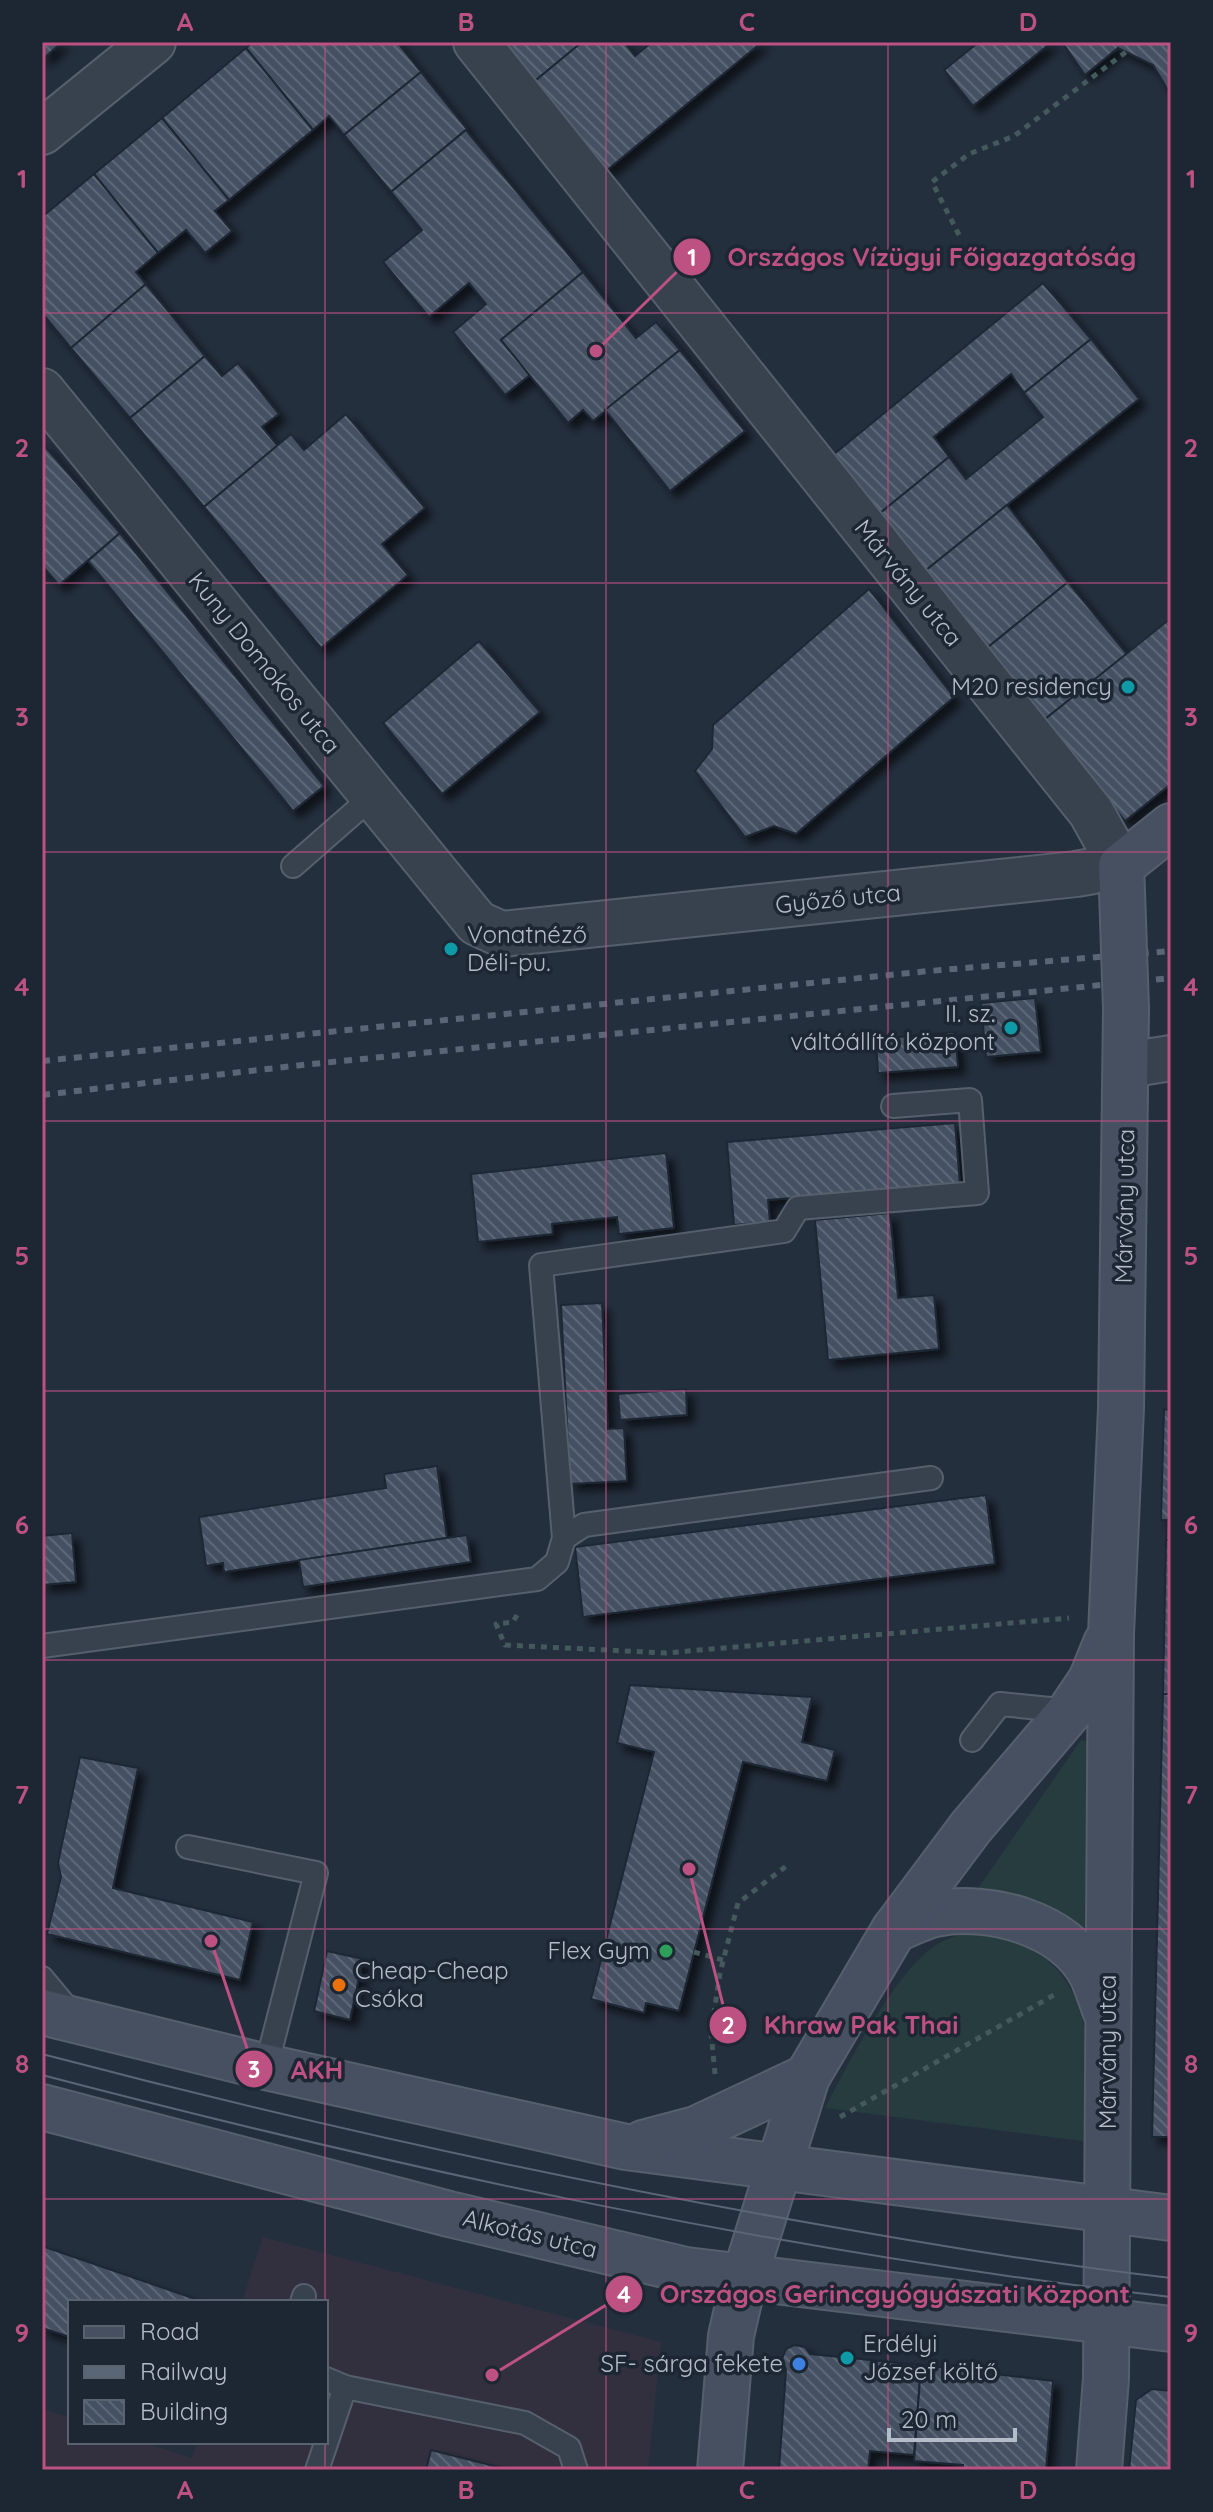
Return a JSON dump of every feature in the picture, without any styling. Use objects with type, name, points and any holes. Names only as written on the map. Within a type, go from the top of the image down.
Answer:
[{"type":"street","points":[[42,132],[153,42]]},
{"type":"street","name":"Márvány utca","points":[[476,42],[1091,812],[1121,878],[1127,1065],[1121,1408],[1111,1634],[1106,2322],[1099,2470]]},
{"type":"street","name":"Kuny Domokos utca","points":[[42,391],[477,923],[491,931]]},
{"type":"street","points":[[1121,878],[1171,826]]},
{"type":"street","name":"Győző utca","points":[[491,931],[501,934],[1121,878]]},
{"type":"street","points":[[1127,1065],[1171,1058]]},
{"type":"street","name":"Márvány utca","points":[[720,2470],[731,2336],[744,2279],[807,2077],[894,1930],[971,1827],[1070,1711],[1091,1680],[1111,1634]]},
{"type":"street","points":[[894,1930],[934,1914],[1006,1915],[1034,1925],[1068,1946],[1091,1973],[1108,2020]]},
{"type":"street","points":[[60,2017],[266,2067],[626,2147],[1171,2218]]},
{"type":"street","points":[[626,2147],[696,2129],[807,2077]]},
{"type":"street","name":"Alkotás utca","points":[[42,2107],[463,2218],[638,2260],[744,2279],[1171,2329]]},
{"type":"lane","points":[[293,866],[373,796]]},
{"type":"lane","points":[[42,1646],[537,1579],[557,1562],[564,1538],[541,1265],[784,1231],[798,1208],[977,1193],[970,1100],[893,1106]]},
{"type":"lane","points":[[564,1538],[584,1525],[931,1478]]},
{"type":"lane","points":[[972,1740],[1000,1704],[1070,1711]]},
{"type":"lane","points":[[188,1847],[316,1873],[266,2067]]},
{"type":"lane","points":[[42,1978],[60,2017]]},
{"type":"lane","points":[[328,2420],[336,2383],[525,2423],[569,2448],[576,2470]]},
{"type":"lane","points":[[317,2470],[323,2444]]},
{"type":"path","points":[[959,235],[932,182],[969,154],[1014,136],[1126,52]]},
{"type":"path","points":[[513,1622],[496,1624],[505,1645],[666,1653],[1074,1617],[1111,1634]]},
{"type":"path","points":[[717,2086],[711,2032],[723,1960],[738,1903],[789,1864]]},
{"type":"path","points":[[694,1952],[723,1960]]},
{"type":"path","points":[[835,2120],[1091,1973]]},
{"type":"shaded area","points":[[263,2237],[661,2342],[648,2470],[42,2470],[42,2408],[68,2417],[68,2444],[149,2444],[192,2458],[196,2444],[328,2444],[328,2300],[243,2300]]},
{"type":"green space","points":[[1081,1740],[1096,1743],[1091,1938],[1037,1903],[1009,1896],[974,1894]]},
{"type":"green space","points":[[981,1932],[1020,1944],[1048,1961],[1067,1983],[1079,2009],[1086,2039],[1090,2142],[825,2108],[873,2021],[919,1959],[940,1943]]},
{"type":"building","points":[[42,42],[62,42],[42,60]]},
{"type":"building","points":[[253,42],[397,42],[421,72],[344,135],[329,116],[313,130],[246,48]]},
{"type":"building","points":[[504,42],[582,42],[535,81]]},
{"type":"building","points":[[582,42],[624,42],[635,56],[652,42],[762,42],[606,171],[535,81]]},
{"type":"building","points":[[979,42],[1052,42],[973,106],[944,70]]},
{"type":"building","points":[[1062,42],[1171,42],[1171,95],[1153,65],[1118,48],[1085,75]]},
{"type":"building","points":[[246,48],[313,130],[229,200],[162,118]]},
{"type":"building","points":[[421,72],[467,129],[391,192],[344,135]]},
{"type":"building","points":[[162,118],[229,200],[215,211],[232,231],[205,253],[186,230],[158,253],[94,174]]},
{"type":"building","points":[[466,130],[583,272],[501,340],[530,375],[505,395],[453,332],[486,304],[469,283],[429,317],[383,262],[422,230],[391,192]]},
{"type":"building","points":[[94,174],[158,253],[136,272],[146,284],[71,348],[42,313],[42,217]]},
{"type":"building","points":[[583,272],[636,338],[656,322],[680,350],[593,421],[583,410],[568,423],[501,340]]},
{"type":"building","points":[[1043,283],[1091,339],[1024,393],[1011,374],[934,437],[949,457],[879,514],[833,455]]},
{"type":"building","points":[[146,284],[205,356],[130,418],[71,348]]},
{"type":"building","points":[[1091,339],[1139,399],[925,571],[879,514],[949,457],[966,479],[1043,417],[1024,393]]},
{"type":"building","points":[[680,350],[745,431],[670,491],[605,410]]},
{"type":"building","points":[[205,356],[222,376],[238,363],[279,414],[262,427],[278,446],[204,507],[130,418]]},
{"type":"building","points":[[346,414],[425,508],[382,544],[408,575],[321,648],[204,507],[291,434],[304,450]]},
{"type":"building","points":[[42,443],[120,533],[59,585],[45,569],[42,572]]},
{"type":"building","points":[[1007,505],[1068,582],[987,648],[925,571]]},
{"type":"building","points":[[120,533],[324,786],[293,811],[88,561]]},
{"type":"building","points":[[1068,582],[1127,654],[1044,720],[987,648]]},
{"type":"building","points":[[869,589],[954,697],[796,834],[774,826],[745,837],[695,771],[712,749],[713,725]]},
{"type":"building","name":"M20 residency","points":[[1171,618],[1171,784],[1125,821],[1044,720]]},
{"type":"building","points":[[479,641],[540,712],[442,794],[383,723]]},
{"type":"building","name":"II. sz. váltóállító központ","points":[[1035,998],[1041,1052],[986,1057],[981,1003]]},
{"type":"building","points":[[955,1032],[958,1067],[878,1073],[876,1039]]},
{"type":"building","points":[[955,1123],[960,1185],[768,1200],[770,1222],[734,1225],[727,1142]]},
{"type":"building","points":[[666,1153],[674,1228],[619,1234],[617,1217],[552,1224],[553,1234],[478,1242],[471,1174]]},
{"type":"building","points":[[890,1213],[898,1298],[934,1295],[939,1349],[828,1360],[815,1220]]},
{"type":"building","points":[[602,1303],[608,1429],[624,1428],[627,1481],[570,1484],[561,1305]]},
{"type":"building","points":[[686,1389],[687,1415],[620,1420],[618,1394]]},
{"type":"building","points":[[1170,1391],[1171,1540],[1166,1540],[1167,1520],[1161,1520],[1164,1409],[1169,1410]]},
{"type":"building","points":[[437,1466],[447,1538],[224,1572],[223,1563],[206,1566],[199,1517],[386,1488],[384,1474]]},
{"type":"building","points":[[986,1495],[995,1564],[583,1617],[575,1547]]},
{"type":"building","points":[[72,1533],[76,1582],[42,1585],[42,1536]]},
{"type":"building","points":[[467,1535],[471,1562],[303,1587],[299,1560]]},
{"type":"building","points":[[1166,1540],[1171,1540],[1171,1694],[1163,1694]]},
{"type":"building","points":[[630,1685],[812,1697],[802,1742],[835,1750],[827,1781],[743,1762],[679,2011],[646,2003],[644,2013],[591,1999],[654,1752],[617,1743]]},
{"type":"building","points":[[1163,1694],[1171,1694],[1171,2137],[1152,2137]]},
{"type":"building","points":[[80,1757],[138,1768],[113,1888],[253,1922],[240,1980],[47,1934],[61,1877],[58,1863]]},
{"type":"building","name":"Cheap-Cheap Csóka","points":[[327,1951],[363,1959],[350,2020],[314,2011]]},
{"type":"building","points":[[42,2246],[198,2300],[68,2300],[68,2336],[42,2328]]},
{"type":"building","points":[[794,2345],[805,2347],[810,2354],[921,2365],[914,2455],[870,2451],[868,2470],[779,2470],[786,2370],[782,2359],[786,2349]]},
{"type":"building","points":[[921,2365],[1053,2381],[1046,2470],[963,2470],[963,2465],[914,2461]]},
{"type":"building","points":[[1152,2389],[1171,2391],[1171,2470],[1129,2470],[1136,2400]]},
{"type":"building","points":[[431,2450],[510,2470],[426,2470]]},
{"type":"tram line","points":[[42,2054],[325,2124],[608,2185],[938,2245],[1171,2278]]},
{"type":"tram line","points":[[42,2075],[321,2144],[602,2206],[886,2257],[1171,2297]]},
{"type":"railway","points":[[42,1061],[929,971],[1171,951]]},
{"type":"railway","points":[[42,1095],[302,1065],[1171,978]]},
{"type":"place","name":"Országos Vízügyi Főigazgatóság","points":[[596,351]]},
{"type":"place","name":"M20 residency","points":[[1128,687]]},
{"type":"place","name":"Vonatnéző Déli-pu.","points":[[451,949]]},
{"type":"place","name":"II. sz. váltóállító központ","points":[[1011,1028]]},
{"type":"place","name":"Khraw Pak Thai","points":[[689,1869]]},
{"type":"place","name":"AKH","points":[[211,1941]]},
{"type":"place","name":"Flex Gym","points":[[666,1951]]},
{"type":"place","name":"Cheap-Cheap Csóka","points":[[339,1985]]},
{"type":"place","name":"Erdélyi József költő","points":[[847,2358]]},
{"type":"place","name":"SF- sárga fekete","points":[[799,2364]]},
{"type":"place","name":"Országos Gerincgyógyászati Központ","points":[[492,2375]]}]
